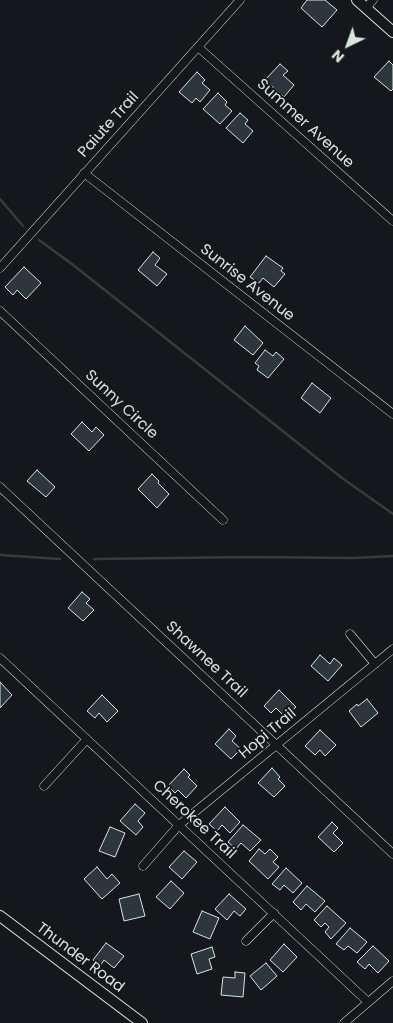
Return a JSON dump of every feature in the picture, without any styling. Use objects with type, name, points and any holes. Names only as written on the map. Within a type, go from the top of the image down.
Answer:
[{"type":"street","name":"Paiute Trail","points":[[0,268],[240,0]]},
{"type":"street","points":[[357,0],[393,32]]},
{"type":"street","points":[[366,8],[373,0]]},
{"type":"street","name":"Summer Avenue","points":[[198,47],[393,222]]},
{"type":"street","name":"Sunrise Avenue","points":[[84,173],[393,414]]},
{"type":"street","name":"Sunny Circle","points":[[0,312],[223,520]]},
{"type":"street","name":"Shawnee Trail","points":[[0,487],[393,854]]},
{"type":"street","points":[[350,634],[375,664]]},
{"type":"street","name":"Hopi Trail","points":[[143,866],[179,825],[393,649]]},
{"type":"street","name":"Cherokee Trail","points":[[0,658],[368,1002]]},
{"type":"street","points":[[44,786],[87,739]]},
{"type":"street","points":[[246,941],[274,913]]},
{"type":"street","name":"Thunder Road","points":[[0,916],[142,1023]]},
{"type":"street","points":[[344,1023],[393,981]]},
{"type":"building","points":[[307,0],[325,0],[337,10],[322,27],[301,8]]},
{"type":"building","points":[[389,61],[393,65],[393,89],[391,91],[374,77]]},
{"type":"building","points":[[280,64],[288,71],[283,75],[294,85],[284,97],[265,80]]},
{"type":"building","points":[[197,72],[205,80],[202,83],[210,90],[200,102],[196,98],[192,103],[179,92]]},
{"type":"building","points":[[218,93],[227,102],[225,105],[232,111],[220,124],[203,109]]},
{"type":"building","points":[[240,113],[248,120],[245,124],[253,131],[243,143],[226,128]]},
{"type":"building","points":[[153,252],[160,258],[155,265],[167,274],[157,286],[138,270]]},
{"type":"building","points":[[266,256],[283,268],[281,271],[285,274],[274,287],[263,278],[259,283],[250,277]]},
{"type":"building","points":[[24,267],[41,283],[26,299],[17,290],[13,295],[5,287]]},
{"type":"building","points":[[245,326],[263,343],[253,355],[234,340]]},
{"type":"building","points":[[265,350],[273,356],[276,352],[284,359],[268,378],[257,370],[259,366],[255,363]]},
{"type":"building","points":[[312,383],[331,398],[320,413],[301,398]]},
{"type":"building","points":[[82,422],[92,432],[96,427],[104,435],[89,451],[71,434]]},
{"type":"building","points":[[37,470],[55,487],[46,497],[27,481]]},
{"type":"building","points":[[152,474],[169,494],[157,508],[138,489]]},
{"type":"building","points":[[82,592],[90,599],[86,603],[94,610],[83,621],[68,608]]},
{"type":"building","points":[[320,655],[330,664],[334,658],[342,665],[328,681],[311,666]]},
{"type":"building","points":[[0,682],[12,695],[0,708]]},
{"type":"building","points":[[279,690],[296,707],[285,717],[276,708],[271,713],[264,706]]},
{"type":"building","points":[[102,695],[118,711],[107,722],[99,713],[95,718],[87,711]]},
{"type":"building","points":[[367,699],[378,713],[361,727],[349,711]]},
{"type":"building","points":[[229,729],[236,736],[232,741],[241,749],[231,759],[215,744]]},
{"type":"building","points":[[320,730],[336,745],[325,756],[320,750],[315,755],[305,746]]},
{"type":"building","points":[[272,768],[280,777],[278,779],[285,786],[274,797],[258,783]]},
{"type":"building","points":[[184,769],[190,775],[188,777],[197,786],[186,798],[178,790],[175,793],[168,786]]},
{"type":"building","points":[[135,804],[145,813],[138,821],[143,827],[136,835],[120,821]]},
{"type":"building","points":[[225,807],[240,822],[230,833],[222,825],[217,831],[209,824]]},
{"type":"building","points":[[332,822],[338,828],[333,833],[343,843],[334,852],[318,837]]},
{"type":"building","points":[[243,825],[261,840],[250,851],[241,843],[236,849],[228,842]]},
{"type":"building","points":[[110,827],[125,833],[115,857],[99,851]]},
{"type":"building","points":[[259,849],[265,854],[270,849],[278,857],[273,862],[279,867],[268,879],[249,861]]},
{"type":"building","points":[[184,851],[197,862],[182,879],[169,867]]},
{"type":"building","points":[[97,867],[107,879],[112,874],[120,883],[102,899],[84,879]]},
{"type":"building","points":[[286,868],[302,883],[293,893],[284,885],[280,890],[272,884]]},
{"type":"building","points":[[171,881],[184,893],[170,909],[156,897]]},
{"type":"building","points":[[307,886],[325,901],[315,912],[306,904],[301,910],[293,902]]},
{"type":"building","points":[[139,894],[145,916],[124,921],[119,899]]},
{"type":"building","points":[[229,894],[246,909],[240,916],[234,911],[227,920],[215,909]]},
{"type":"building","points":[[327,906],[346,923],[331,939],[325,932],[329,927],[325,923],[321,927],[314,920]]},
{"type":"building","points":[[202,911],[219,918],[210,939],[193,932]]},
{"type":"building","points":[[350,928],[367,942],[357,953],[348,946],[344,950],[336,944]]},
{"type":"building","points":[[106,943],[124,956],[114,968],[104,960],[100,966],[93,960]]},
{"type":"building","points":[[284,944],[297,957],[283,972],[270,960]]},
{"type":"building","points":[[373,946],[389,961],[378,973],[369,964],[365,969],[357,962]]},
{"type":"building","points":[[212,947],[215,957],[209,959],[212,969],[197,974],[191,954]]},
{"type":"building","points":[[266,963],[277,976],[261,990],[250,976]]},
{"type":"building","points":[[235,972],[245,973],[243,997],[221,995],[223,977],[235,978]]},
{"type":"waterway","points":[[0,199],[23,226]]},
{"type":"waterway","points":[[39,240],[72,264],[342,478],[393,514]]},
{"type":"waterway","points":[[0,555],[60,559]]},
{"type":"waterway","points":[[94,559],[354,558],[393,556]]}]
